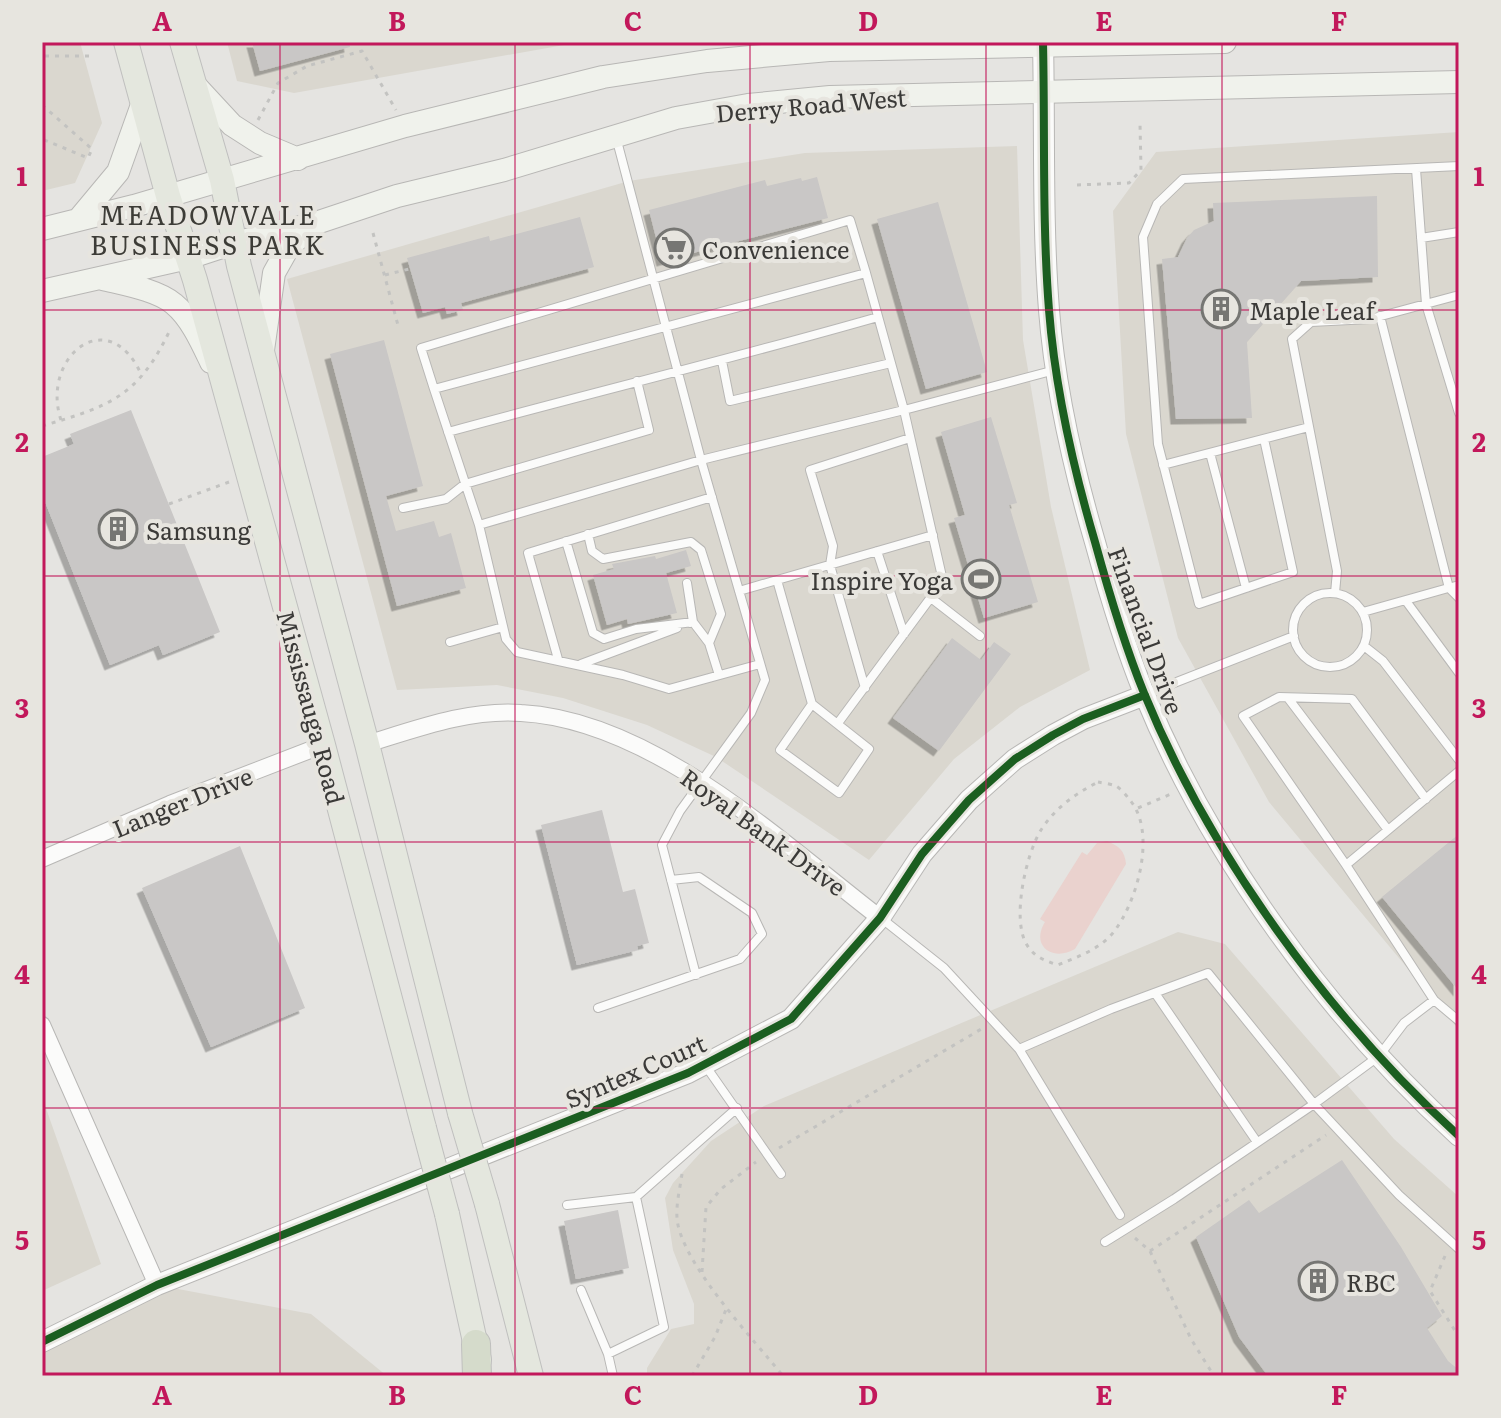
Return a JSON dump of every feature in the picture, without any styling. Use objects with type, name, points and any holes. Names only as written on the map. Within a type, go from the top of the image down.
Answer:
[{"type":"highway","points":[[476,1344],[477,1376]]},
{"type":"main road","name":"Mississauga Road","points":[[126,42],[323,745],[447,1214],[483,1376]]},
{"type":"main road","name":"Mississauga Road","points":[[182,42],[222,180],[234,243],[531,1376]]},
{"type":"main road","name":"Derry Road West","points":[[42,229],[168,196],[405,126],[603,77],[707,61],[829,50],[1225,42]]},
{"type":"main road","points":[[192,82],[232,125],[260,143],[298,159]]},
{"type":"main road","name":"Derry Road West","points":[[42,291],[188,258],[234,243],[313,224],[397,196],[504,170],[676,118],[748,105],[830,97],[1459,82]]},
{"type":"main road","points":[[78,220],[118,172],[143,102]]},
{"type":"main road","points":[[263,350],[274,273],[288,248],[313,224]]},
{"type":"main road","points":[[98,278],[137,287],[173,303],[200,338],[224,391]]},
{"type":"street","name":"Financial Drive","points":[[1043,44],[1048,310],[1056,370],[1076,479],[1116,616],[1145,695],[1223,847],[1289,947],[1332,1005],[1459,1136]]},
{"type":"street","name":"Syntex Court","points":[[42,1342],[157,1285],[688,1073],[791,1019],[880,918],[922,854],[969,800],[1015,759],[1083,719],[1145,695]]},
{"type":"street","name":"Royal Bank Drive","points":[[367,744],[436,723],[521,712],[584,725],[631,742],[701,780],[880,918]]},
{"type":"street","name":"Langer Drive","points":[[42,859],[170,804],[323,745]]},
{"type":"street","points":[[42,1025],[157,1285]]},
{"type":"lane","points":[[615,136],[701,460],[765,680],[751,713],[701,780],[662,845],[696,975]]},
{"type":"lane","points":[[1264,439],[1293,572],[1199,604],[1158,444],[1143,237],[1157,204],[1183,179],[1459,166]]},
{"type":"lane","points":[[1416,169],[1426,304],[1459,413]]},
{"type":"lane","points":[[760,664],[669,689],[558,659],[517,652],[506,639],[479,525],[421,348],[850,220],[904,410],[943,581],[838,723]]},
{"type":"lane","points":[[1421,238],[1459,232]]},
{"type":"lane","points":[[434,389],[866,273]]},
{"type":"lane","points":[[1335,593],[1337,571],[1292,339],[1311,322],[1370,319],[1459,295]]},
{"type":"lane","points":[[1380,316],[1449,588],[1459,598]]},
{"type":"lane","points":[[448,432],[878,317]]},
{"type":"lane","points":[[722,361],[730,401],[891,363]]},
{"type":"lane","points":[[479,525],[701,460],[1056,370]]},
{"type":"lane","points":[[403,508],[446,499],[465,484],[649,430],[637,381]]},
{"type":"lane","points":[[1163,465],[1309,427]]},
{"type":"lane","points":[[865,688],[830,565],[833,546],[810,470],[910,438]]},
{"type":"lane","points":[[1210,453],[1246,588]]},
{"type":"lane","points":[[558,659],[528,553],[712,497]]},
{"type":"lane","points":[[588,534],[592,551],[603,559],[691,542],[701,550],[721,614],[709,643]]},
{"type":"lane","points":[[739,591],[933,535]]},
{"type":"lane","points":[[566,541],[593,633],[604,639],[636,629],[693,622]]},
{"type":"lane","points":[[877,551],[904,634]]},
{"type":"lane","points":[[777,580],[812,704],[869,749],[839,793],[780,750],[812,704]]},
{"type":"lane","points":[[687,583],[693,622],[709,643],[719,675]]},
{"type":"lane","points":[[1363,612],[1459,585]]},
{"type":"lane","points":[[1335,593],[1346,596],[1363,612],[1367,623],[1364,646],[1348,663],[1326,667],[1305,657],[1294,636],[1293,625],[1303,604],[1313,597],[1335,593]]},
{"type":"lane","points":[[931,598],[980,636]]},
{"type":"lane","points":[[1406,601],[1459,673]]},
{"type":"lane","points":[[581,665],[693,622]]},
{"type":"lane","points":[[450,642],[503,627]]},
{"type":"lane","points":[[1145,695],[1294,636]]},
{"type":"lane","points":[[1364,646],[1383,661],[1459,760]]},
{"type":"lane","points":[[1426,799],[1352,699],[1279,697],[1243,716],[1434,1000],[1459,1021]]},
{"type":"lane","points":[[1288,698],[1388,830]]},
{"type":"lane","points":[[1346,865],[1459,771]]},
{"type":"lane","points":[[598,1008],[740,959],[762,934],[752,913],[699,877],[671,880]]},
{"type":"lane","points":[[880,918],[944,968],[1019,1049],[1120,1215]]},
{"type":"lane","points":[[1019,1049],[1208,973],[1314,1104],[1399,1195],[1459,1249]]},
{"type":"lane","points":[[1155,993],[1257,1142]]},
{"type":"lane","points":[[1105,1242],[1314,1104],[1379,1056],[1404,1023],[1434,1000]]},
{"type":"lane","points":[[704,1064],[781,1174]]},
{"type":"lane","points":[[567,1205],[636,1197],[737,1108]]},
{"type":"lane","points":[[608,1354],[664,1327],[636,1197]]},
{"type":"lane","points":[[581,1290],[608,1354],[613,1376]]},
{"type":"path","points":[[42,81],[43,42]]},
{"type":"path","points":[[254,127],[278,83],[307,66],[362,51],[405,126]]},
{"type":"path","points":[[45,56],[95,56]]},
{"type":"path","points":[[42,105],[92,149],[88,158],[42,139]]},
{"type":"path","points":[[1077,185],[1129,183],[1141,170],[1140,123]]},
{"type":"path","points":[[373,233],[399,329]]},
{"type":"path","points":[[385,275],[409,269]]},
{"type":"path","points":[[42,426],[87,413],[126,394],[155,362],[173,323]]},
{"type":"path","points":[[61,420],[57,409],[60,375],[65,360],[89,341],[109,341],[124,348],[142,376]]},
{"type":"path","points":[[169,504],[248,475]]},
{"type":"path","points":[[1098,782],[1118,787],[1138,808],[1144,835],[1143,861],[1130,901],[1112,934],[1088,953],[1058,965],[1040,959],[1026,944],[1019,917],[1026,871],[1040,831],[1068,799],[1098,782]]},
{"type":"path","points":[[1138,808],[1189,786]]},
{"type":"path","points":[[702,1272],[706,1207],[721,1189],[750,1165],[994,1021]]},
{"type":"path","points":[[1150,1251],[1326,1135]]},
{"type":"path","points":[[683,1157],[677,1218],[682,1237],[714,1294],[783,1376]]},
{"type":"path","points":[[1125,1230],[1150,1251],[1191,1339],[1214,1376]]},
{"type":"path","points":[[1446,1253],[1430,1291],[1459,1337]]},
{"type":"path","points":[[692,1376],[715,1337],[727,1307]]},
{"type":"shaded area","points":[[42,42],[80,42],[102,123],[75,183],[42,191]]},
{"type":"shaded area","points":[[227,42],[581,42],[294,93],[237,81]]},
{"type":"shaded area","points":[[1459,132],[1459,1030],[1269,802],[1178,638],[1126,434],[1113,211],[1156,152]]},
{"type":"shaded area","points":[[1017,146],[1023,340],[1051,507],[1090,670],[1020,707],[954,759],[869,860],[716,757],[647,725],[563,698],[497,685],[397,690],[287,279],[629,181],[805,153]]},
{"type":"shaded area","points":[[1107,841],[1121,850],[1126,864],[1075,949],[1059,954],[1046,949],[1040,938],[1045,922],[1040,919],[1082,852],[1087,855],[1097,843]]},
{"type":"shaded area","points":[[1178,932],[1225,944],[1394,1139],[1459,1197],[1459,1376],[647,1376],[647,1368],[671,1329],[694,1324],[694,1304],[673,1250],[665,1198],[673,1183],[711,1141],[764,1106]]},
{"type":"shaded area","points":[[42,1097],[101,1264],[42,1291]]},
{"type":"shaded area","points":[[157,1285],[311,1314],[387,1376],[42,1376],[42,1342]]},
{"type":"building","points":[[252,42],[349,42],[350,47],[260,71]]},
{"type":"building","points":[[817,177],[828,218],[662,261],[649,210],[765,180],[767,186]]},
{"type":"building","name":"Maple Leaf","points":[[1377,196],[1378,277],[1301,281],[1247,342],[1252,418],[1176,419],[1162,259],[1178,257],[1194,230],[1214,221],[1213,203]]},
{"type":"building","points":[[938,202],[987,372],[926,389],[877,219]]},
{"type":"building","points":[[580,217],[594,267],[461,303],[463,310],[447,314],[445,307],[423,313],[407,258],[489,236],[490,241]]},
{"type":"building","points":[[384,340],[423,486],[386,496],[396,531],[434,521],[439,537],[451,533],[466,588],[397,606],[330,354]]},
{"type":"building","name":"Samsung","points":[[131,410],[220,632],[163,655],[159,645],[110,665],[42,494],[42,457],[74,444],[70,434]]},
{"type":"building","points":[[991,417],[1017,503],[1009,505],[1038,602],[984,618],[954,518],[965,515],[941,432]]},
{"type":"building","points":[[686,550],[691,566],[666,573],[677,613],[628,624],[627,619],[607,625],[593,575],[614,569],[612,564],[655,556],[656,559]]},
{"type":"building","points":[[952,638],[981,660],[994,642],[1011,654],[939,751],[893,718]]},
{"type":"building","points":[[602,810],[623,892],[635,889],[649,943],[637,946],[638,950],[577,965],[541,825]]},
{"type":"building","points":[[1459,834],[1459,991],[1382,897]]},
{"type":"building","points":[[240,846],[305,1008],[211,1047],[142,888]]},
{"type":"building","name":"RBC","points":[[1342,1160],[1401,1247],[1442,1316],[1427,1328],[1448,1361],[1459,1370],[1459,1376],[1268,1376],[1239,1337],[1196,1237],[1249,1200],[1259,1213]]},
{"type":"building","points":[[618,1210],[629,1268],[576,1279],[564,1221]]},
{"type":"cycle path","points":[[1043,42],[1045,243],[1056,369],[1072,456],[1087,514],[1137,675],[1171,754],[1203,814],[1278,931],[1365,1040],[1459,1136]]},
{"type":"cycle path","points":[[42,1342],[157,1285],[688,1073],[791,1019],[880,918],[922,854],[969,800],[1015,759],[1053,735],[1083,719],[1145,695]]},
{"type":"place","name":"Convenience","points":[[674,248]]},
{"type":"place","name":"Maple Leaf","points":[[1221,309]]},
{"type":"place","name":"Samsung","points":[[118,529]]},
{"type":"place","name":"Inspire Yoga","points":[[981,579]]},
{"type":"place","name":"RBC","points":[[1318,1281]]},
{"type":"district","name":"MEADOWVALE BUSINESS PARK","points":[[208,228]]}]
